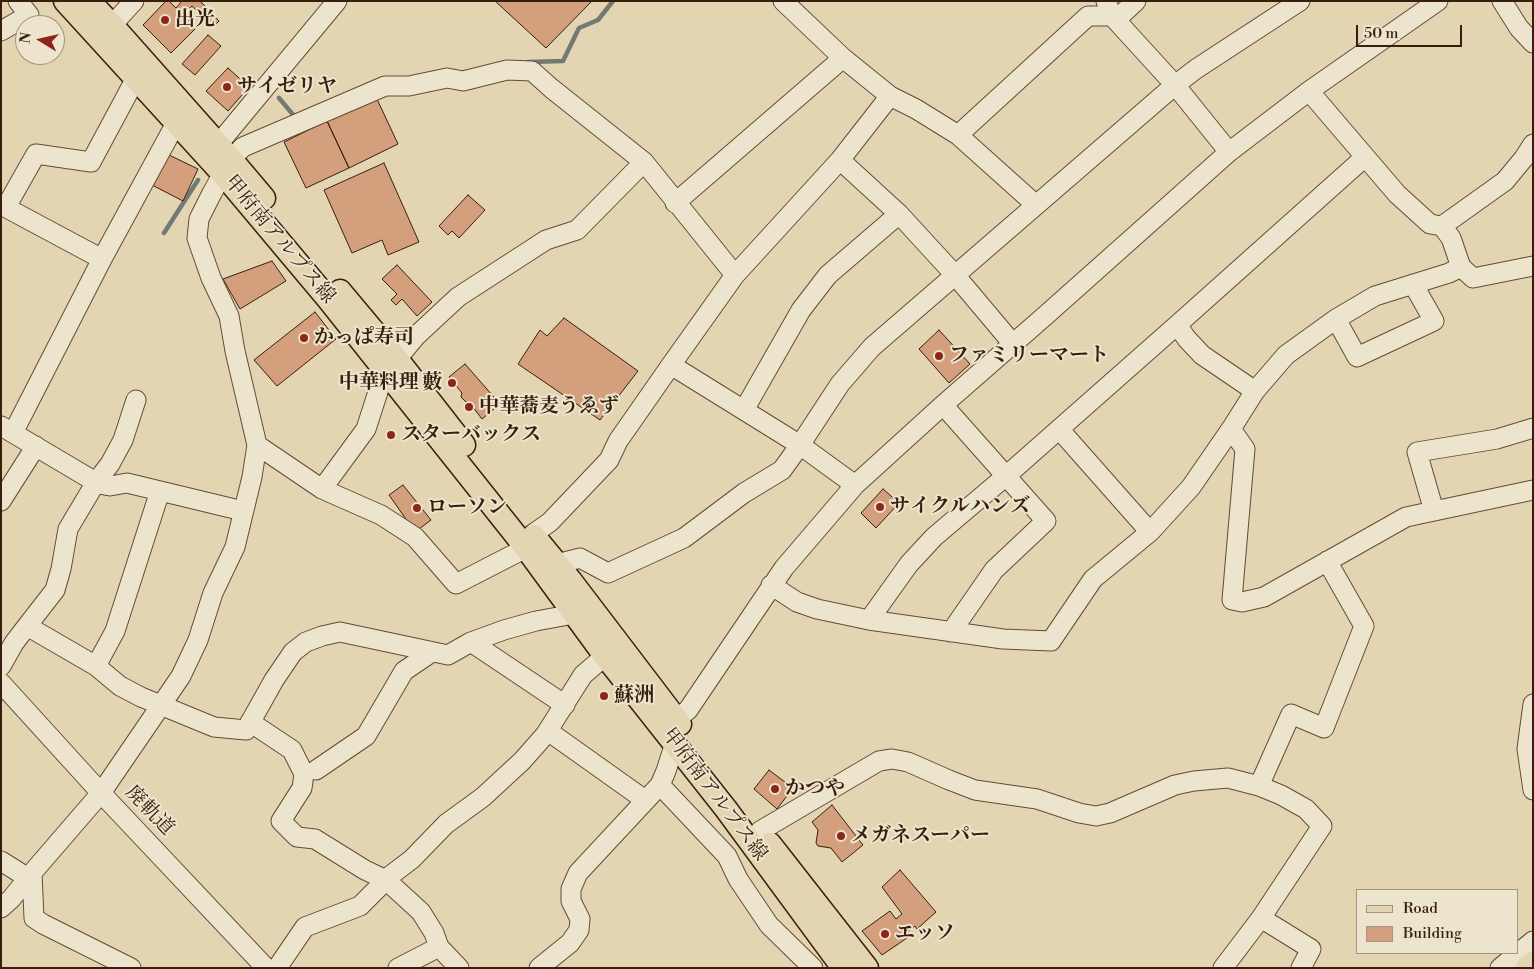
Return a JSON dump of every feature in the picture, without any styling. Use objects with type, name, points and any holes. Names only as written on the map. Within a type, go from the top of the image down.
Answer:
[{"type":"highway","points":[[1529,968],[1533,965]]},
{"type":"main road","name":"甲府南アルプス線","points":[[65,1],[176,123],[220,158]]},
{"type":"main road","name":"甲府南アルプス線","points":[[89,1],[112,25],[391,365],[529,541],[574,614],[605,656],[672,730]]},
{"type":"main road","name":"甲府南アルプス線","points":[[529,541],[557,564],[672,730],[756,838],[867,968]]},
{"type":"main road","name":"甲府南アルプス線","points":[[756,838],[843,968]]},
{"type":"street","points":[[1,31],[29,15],[18,1]]},
{"type":"street","points":[[112,25],[134,1]]},
{"type":"street","points":[[1,908],[11,899],[101,793],[181,676],[198,640],[213,592],[235,547],[252,477],[257,445],[235,351],[229,316],[211,278],[196,238],[199,219],[220,158],[337,1]]},
{"type":"street","points":[[783,1],[843,58],[890,96],[916,109],[958,136],[1036,206]]},
{"type":"street","points":[[1109,8],[1120,16],[1136,1]]},
{"type":"street","points":[[557,564],[580,558],[608,573],[684,538],[744,493],[782,470],[840,384],[872,348],[1175,85],[1196,69],[1300,1]]},
{"type":"street","points":[[539,968],[570,943],[579,930],[580,919],[571,901],[570,889],[578,873],[660,785],[666,771],[672,730],[688,710],[784,568],[855,485],[1230,152],[1309,91],[1438,1]]},
{"type":"street","points":[[1502,1],[1519,28],[1533,43]]},
{"type":"street","points":[[1109,8],[1230,152]]},
{"type":"street","points":[[958,136],[1088,16],[1109,8]]},
{"type":"street","points":[[675,203],[843,58]]},
{"type":"street","points":[[220,158],[259,139],[385,86],[409,86],[447,78],[463,81],[507,70],[532,70],[551,88],[644,162],[675,203],[735,275]]},
{"type":"street","points":[[102,259],[3,206],[36,154],[91,162],[136,78]]},
{"type":"street","points":[[1309,91],[1397,194],[1430,224],[1442,226],[1451,238],[1461,267],[1473,278],[1533,266]]},
{"type":"street","points":[[257,445],[322,489],[382,514],[416,537],[456,584],[529,541],[610,460],[618,441],[735,275],[840,160],[890,96]]},
{"type":"street","points":[[176,123],[7,430],[99,484],[110,486],[127,483],[243,511]]},
{"type":"street","points":[[1442,226],[1504,181],[1524,158],[1533,144]]},
{"type":"street","points":[[869,620],[909,564],[934,537],[1006,476],[1365,157]]},
{"type":"street","points":[[840,160],[899,214],[955,275],[1013,344]]},
{"type":"street","points":[[322,489],[366,429],[391,365],[416,336],[458,297],[546,240],[577,230],[644,162]]},
{"type":"street","points":[[744,410],[801,310],[828,275],[899,214]]},
{"type":"street","points":[[772,585],[797,602],[817,609],[869,620],[1003,639],[1051,641],[1094,579],[1150,532],[1191,487],[1255,391],[1286,355],[1336,319],[1376,296],[1449,273],[1461,267]]},
{"type":"street","points":[[1336,319],[1356,357],[1365,353],[1434,321],[1413,284]]},
{"type":"street","points":[[1177,325],[1187,339],[1202,354],[1255,391]]},
{"type":"street","points":[[671,364],[800,445],[855,485]]},
{"type":"street","points":[[1,666],[14,643],[54,590],[61,569],[68,529],[96,482],[110,464],[123,440],[136,400]]},
{"type":"street","points":[[943,405],[1046,521],[994,570],[951,632]]},
{"type":"street","points":[[1434,511],[1417,452],[1497,439],[1533,428]]},
{"type":"street","points":[[1059,429],[1150,532]]},
{"type":"street","points":[[1231,429],[1245,449],[1232,600],[1242,602],[1264,597],[1406,517],[1533,490]]},
{"type":"street","points":[[4,489],[36,446]]},
{"type":"street","points":[[96,666],[116,631],[160,491]]},
{"type":"street","points":[[1259,786],[1291,714],[1324,728],[1364,626],[1328,561]]},
{"type":"street","points":[[27,626],[96,666],[120,686],[161,706],[214,727],[246,730],[274,680],[293,652],[306,642],[322,636],[340,632],[448,655],[471,642],[504,630],[536,621],[574,614]]},
{"type":"street","points":[[471,642],[565,705]]},
{"type":"street","points":[[316,770],[366,736],[404,671],[432,652]]},
{"type":"street","points":[[277,968],[305,927],[360,906],[386,880],[412,859],[446,824],[483,797],[522,761],[548,732],[583,675],[605,656]]},
{"type":"street","name":"廃軌道","points":[[1,683],[101,793],[266,968]]},
{"type":"street","points":[[1533,704],[1527,749],[1533,790]]},
{"type":"street","points":[[250,722],[292,750],[304,774],[302,788],[281,821],[297,837],[315,839],[365,870],[386,880],[420,912],[434,933],[439,947],[459,968]]},
{"type":"street","points":[[548,732],[645,800]]},
{"type":"street","points":[[729,861],[756,838],[879,761],[892,759],[908,762],[975,790],[1037,799],[1080,813],[1096,816],[1110,814],[1175,785],[1228,778],[1259,786],[1306,809],[1322,826],[1261,918],[1223,968]]},
{"type":"street","points":[[660,785],[727,856],[738,879],[769,925],[813,968]]},
{"type":"street","points":[[1,861],[30,875]]},
{"type":"street","points":[[30,875],[34,918],[109,963],[131,968]]},
{"type":"street","points":[[1261,918],[1311,949],[1301,968]]},
{"type":"street","points":[[1519,952],[1533,941]]},
{"type":"street","points":[[398,968],[439,947]]},
{"type":"street","points":[[1500,968],[1517,954]]},
{"type":"building","points":[[166,1],[169,1],[176,8],[182,1],[200,1],[219,21],[213,27],[192,6],[183,15],[196,28],[171,53],[143,25]]},
{"type":"building","points":[[495,1],[592,1],[546,48]]},
{"type":"building","points":[[208,35],[221,46],[195,75],[182,64]]},
{"type":"building","points":[[228,68],[249,87],[228,111],[206,91]]},
{"type":"building","points":[[376,97],[398,144],[349,168],[327,121]]},
{"type":"building","points":[[327,121],[349,168],[306,188],[284,142]]},
{"type":"building","points":[[167,154],[198,169],[183,201],[152,185]]},
{"type":"building","points":[[384,163],[419,242],[388,255],[382,240],[352,253],[324,190]]},
{"type":"building","points":[[468,195],[485,210],[459,238],[452,231],[448,235],[439,226]]},
{"type":"building","points":[[272,261],[286,281],[240,309],[223,279]]},
{"type":"building","points":[[397,265],[432,302],[417,316],[402,299],[396,305],[391,300],[397,294],[382,279]]},
{"type":"building","points":[[315,312],[336,339],[277,386],[254,360]]},
{"type":"building","points":[[564,318],[638,371],[600,420],[518,364],[540,330],[547,336]]},
{"type":"building","points":[[939,330],[970,364],[949,383],[919,349]]},
{"type":"building","points":[[465,364],[500,404],[482,419],[469,402],[466,402],[461,397],[462,393],[449,377]]},
{"type":"building","points":[[403,485],[431,520],[415,532],[389,495]]},
{"type":"building","points":[[883,489],[899,503],[876,528],[861,513]]},
{"type":"building","points":[[769,770],[793,788],[777,809],[754,789]]},
{"type":"building","points":[[832,805],[863,845],[842,862],[831,848],[818,846],[816,843],[818,830],[812,822]]},
{"type":"building","points":[[900,870],[936,912],[917,929],[915,926],[907,932],[910,936],[882,955],[862,931],[890,911],[896,919],[902,914],[882,887]]},
{"type":"waterway","points":[[528,62],[563,61],[579,28],[598,20],[613,1]]},
{"type":"waterway","points":[[279,98],[296,116]]},
{"type":"waterway","points":[[164,233],[198,180]]},
{"type":"place","name":"出光","points":[[165,20]]},
{"type":"place","name":"サイゼリヤ","points":[[227,87]]},
{"type":"place","name":"かっぱ寿司","points":[[304,338]]},
{"type":"place","name":"ファミリーマート","points":[[939,356]]},
{"type":"place","name":"中華料理 藪","points":[[452,383]]},
{"type":"place","name":"中華蕎麦うゑず","points":[[469,407]]},
{"type":"place","name":"スターバックス","points":[[391,435]]},
{"type":"place","name":"サイクルハンズ","points":[[880,507]]},
{"type":"place","name":"ローソン","points":[[417,508]]},
{"type":"place","name":"蘇洲","points":[[604,696]]},
{"type":"place","name":"かつや","points":[[775,789]]},
{"type":"place","name":"メガネスーパー","points":[[841,836]]},
{"type":"place","name":"エッソ","points":[[885,934]]}]
